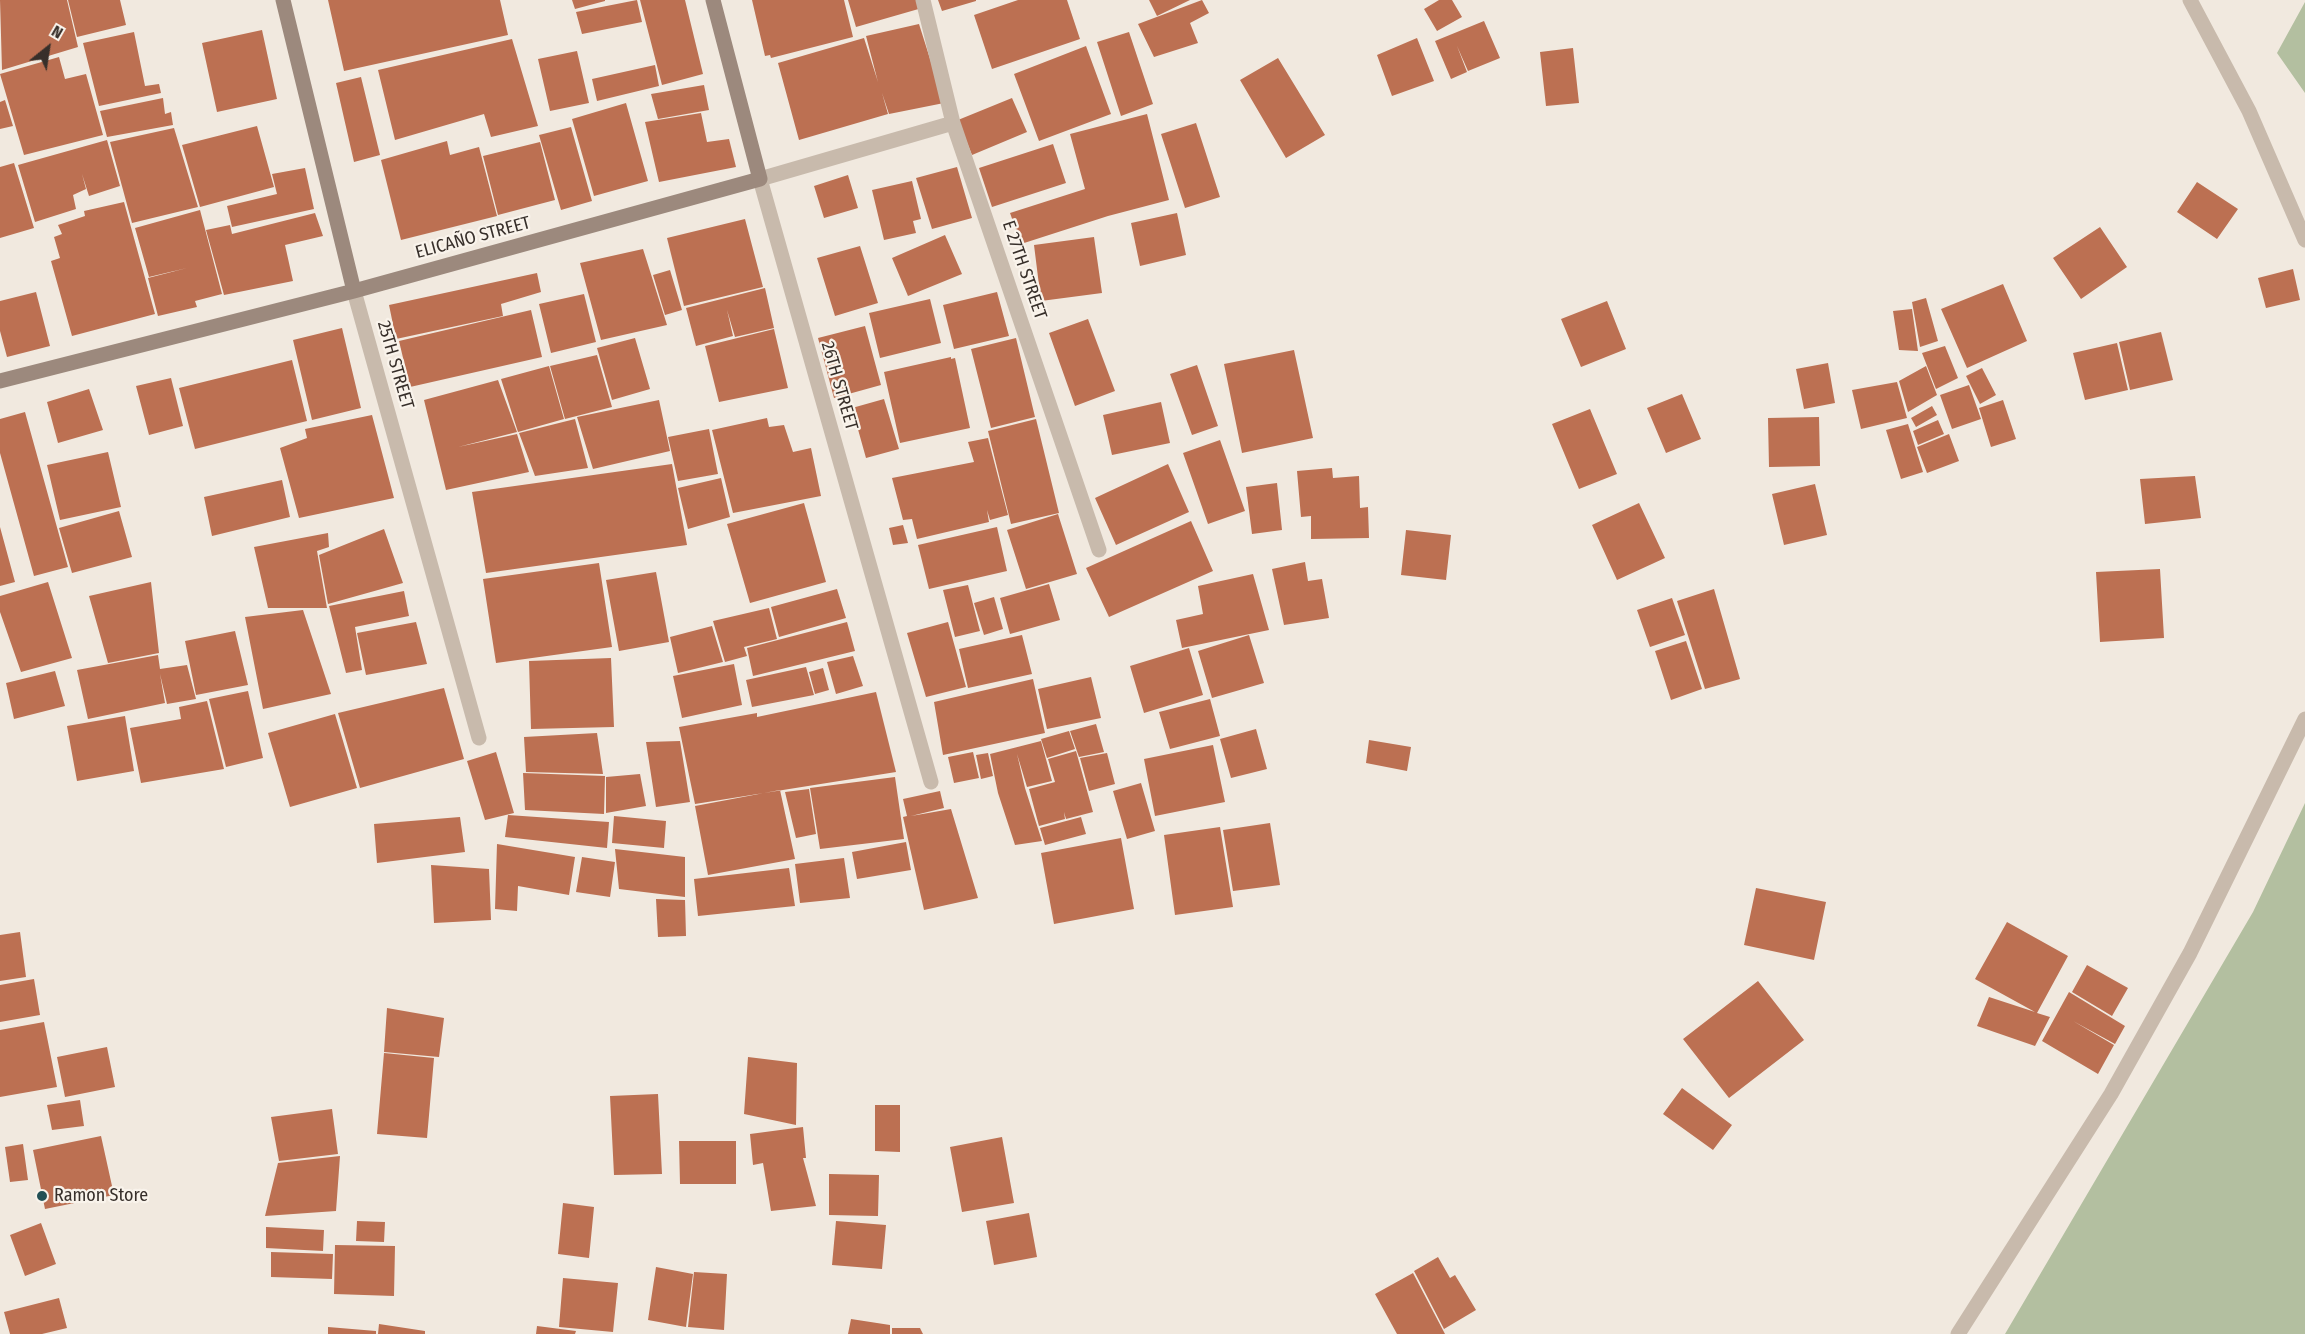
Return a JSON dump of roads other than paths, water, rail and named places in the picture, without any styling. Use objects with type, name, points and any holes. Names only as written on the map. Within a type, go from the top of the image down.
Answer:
[{"type":"street","name":"25TH STREET","points":[[283,0],[354,291],[479,738]]},
{"type":"street","name":"26TH STREET","points":[[713,0],[760,179],[931,782]]},
{"type":"street","name":"E 27TH STREET","points":[[923,0],[953,123],[1099,550]]},
{"type":"street","points":[[2190,0],[2249,111],[2305,240]]},
{"type":"street","name":"ELICAÑO STREET","points":[[0,381],[354,291],[760,179],[953,123]]},
{"type":"street","points":[[1958,1334],[2111,1094],[2190,953],[2305,719]]},
{"type":"place","name":"Ramon Store","points":[[42,1196]]}]
